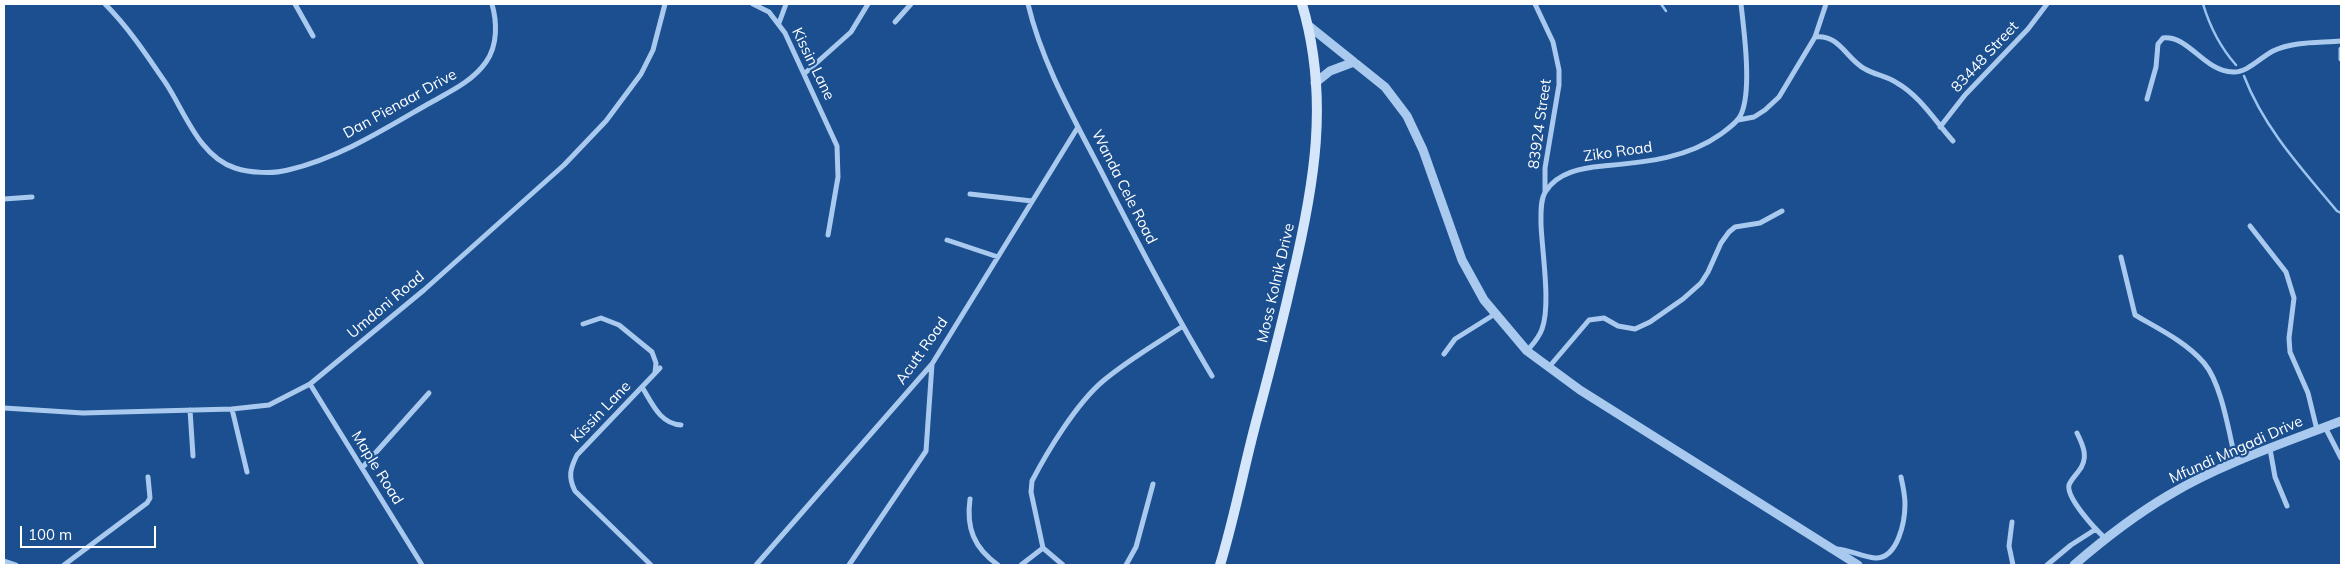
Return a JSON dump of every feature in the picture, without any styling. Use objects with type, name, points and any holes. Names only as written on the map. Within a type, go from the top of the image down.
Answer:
[{"type":"main road","name":"Moss Kolnik Drive","points":[[1220,565],[1238,504],[1309,207],[1317,155],[1315,83],[1309,26],[1302,4]]},
{"type":"street","name":"Dan Pienaar Drive","points":[[105,4],[136,41],[168,88],[192,130],[208,150],[235,168],[259,172],[286,171],[361,143],[473,77],[487,60],[495,39],[496,20],[492,4]]},
{"type":"street","points":[[295,4],[313,36]]},
{"type":"street","name":"Umdoni Road","points":[[4,408],[83,413],[232,410],[269,405],[310,384],[432,283],[564,165],[606,121],[641,74],[653,50],[665,4]]},
{"type":"street","name":"Kissin Lane","points":[[753,4],[768,12],[779,23],[833,135],[839,158],[835,202],[828,235]]},
{"type":"street","points":[[779,23],[786,4]]},
{"type":"street","points":[[804,74],[851,32],[868,4]]},
{"type":"street","points":[[895,22],[910,4]]},
{"type":"street","name":"Wanda Cele Road","points":[[1028,4],[1038,40],[1051,72],[1078,127],[1182,326],[1212,376]]},
{"type":"street","name":"83924 Street","points":[[1535,4],[1553,42],[1559,70],[1545,168],[1544,192]]},
{"type":"street","points":[[1738,120],[1744,107],[1745,96],[1745,35],[1740,4]]},
{"type":"street","name":"Ziko Road","points":[[1544,192],[1556,180],[1570,172],[1668,158],[1696,150],[1738,120],[1754,117],[1774,103],[1815,37],[1826,4]]},
{"type":"street","name":"83448 Street","points":[[1940,127],[1965,96],[2023,36],[2048,4]]},
{"type":"street","points":[[1309,26],[1385,86],[1407,116],[1423,150],[1462,260],[1484,300],[1527,351],[1580,390],[1858,565]]},
{"type":"street","points":[[1815,37],[1827,37],[1834,40],[1865,70],[1898,83],[1917,98],[1953,141]]},
{"type":"street","points":[[2147,99],[2156,67],[2158,44],[2163,38],[2177,39],[2207,64],[2232,72],[2242,70],[2285,46],[2341,41]]},
{"type":"street","points":[[2341,48],[2341,59]]},
{"type":"street","points":[[1315,83],[1330,71],[1354,62]]},
{"type":"street","name":"Acutt Road","points":[[756,565],[932,364],[1078,127]]},
{"type":"street","points":[[1527,351],[1536,340],[1546,318],[1541,211],[1544,192]]},
{"type":"street","points":[[970,194],[1032,201]]},
{"type":"street","points":[[4,198],[32,197]]},
{"type":"street","points":[[1549,367],[1589,320],[1604,318],[1628,329],[1641,327],[1683,299],[1701,283],[1714,262],[1725,236],[1735,227],[1760,223],[1782,211]]},
{"type":"street","points":[[2250,226],[2286,272],[2294,298],[2289,338],[2290,352],[2321,428],[2341,458]]},
{"type":"street","points":[[947,240],[998,257]]},
{"type":"street","points":[[2121,257],[2135,315],[2185,346],[2205,364],[2218,390],[2236,462]]},
{"type":"street","points":[[1444,354],[1455,340],[1495,314]]},
{"type":"street","points":[[583,324],[601,318],[619,325],[652,352],[656,363],[655,373]]},
{"type":"street","points":[[1063,565],[1043,548],[1031,492],[1032,481],[1090,394],[1120,368],[1182,326]]},
{"type":"street","points":[[849,565],[926,451],[932,364]]},
{"type":"street","name":"Kissin Lane","points":[[651,565],[575,491],[569,473],[577,455],[660,368]]},
{"type":"street","name":"Maple Road","points":[[310,384],[422,565]]},
{"type":"street","points":[[642,387],[665,421],[672,425],[681,425]]},
{"type":"street","points":[[362,468],[429,393]]},
{"type":"street","points":[[190,410],[193,456]]},
{"type":"street","points":[[232,410],[247,472]]},
{"type":"street","name":"Mfundi Mngadi Drive","points":[[2074,565],[2105,538],[2136,515],[2171,494],[2236,462],[2341,421]]},
{"type":"street","points":[[2077,433],[2084,446],[2085,459],[2069,484],[2069,489],[2077,505],[2105,538]]},
{"type":"street","points":[[2270,449],[2275,476],[2287,506]]},
{"type":"street","points":[[64,565],[147,503],[150,498],[148,476]]},
{"type":"street","points":[[1831,548],[1875,558],[1885,555],[1893,549],[1904,514],[1905,504],[1901,477]]},
{"type":"street","points":[[1126,565],[1136,547],[1153,484]]},
{"type":"street","points":[[970,499],[968,516],[972,535],[982,552],[998,565]]},
{"type":"street","points":[[2012,522],[2009,546],[2013,565]]},
{"type":"street","points":[[2047,565],[2071,545],[2096,529]]},
{"type":"street","points":[[1021,565],[1043,548]]},
{"type":"street","points":[[4,561],[16,565]]},
{"type":"waterway","points":[[1661,4],[1666,11]]},
{"type":"waterway","points":[[2203,4],[2216,36],[2236,65]]},
{"type":"waterway","points":[[2244,76],[2262,113],[2284,147],[2337,211],[2341,213]]}]
